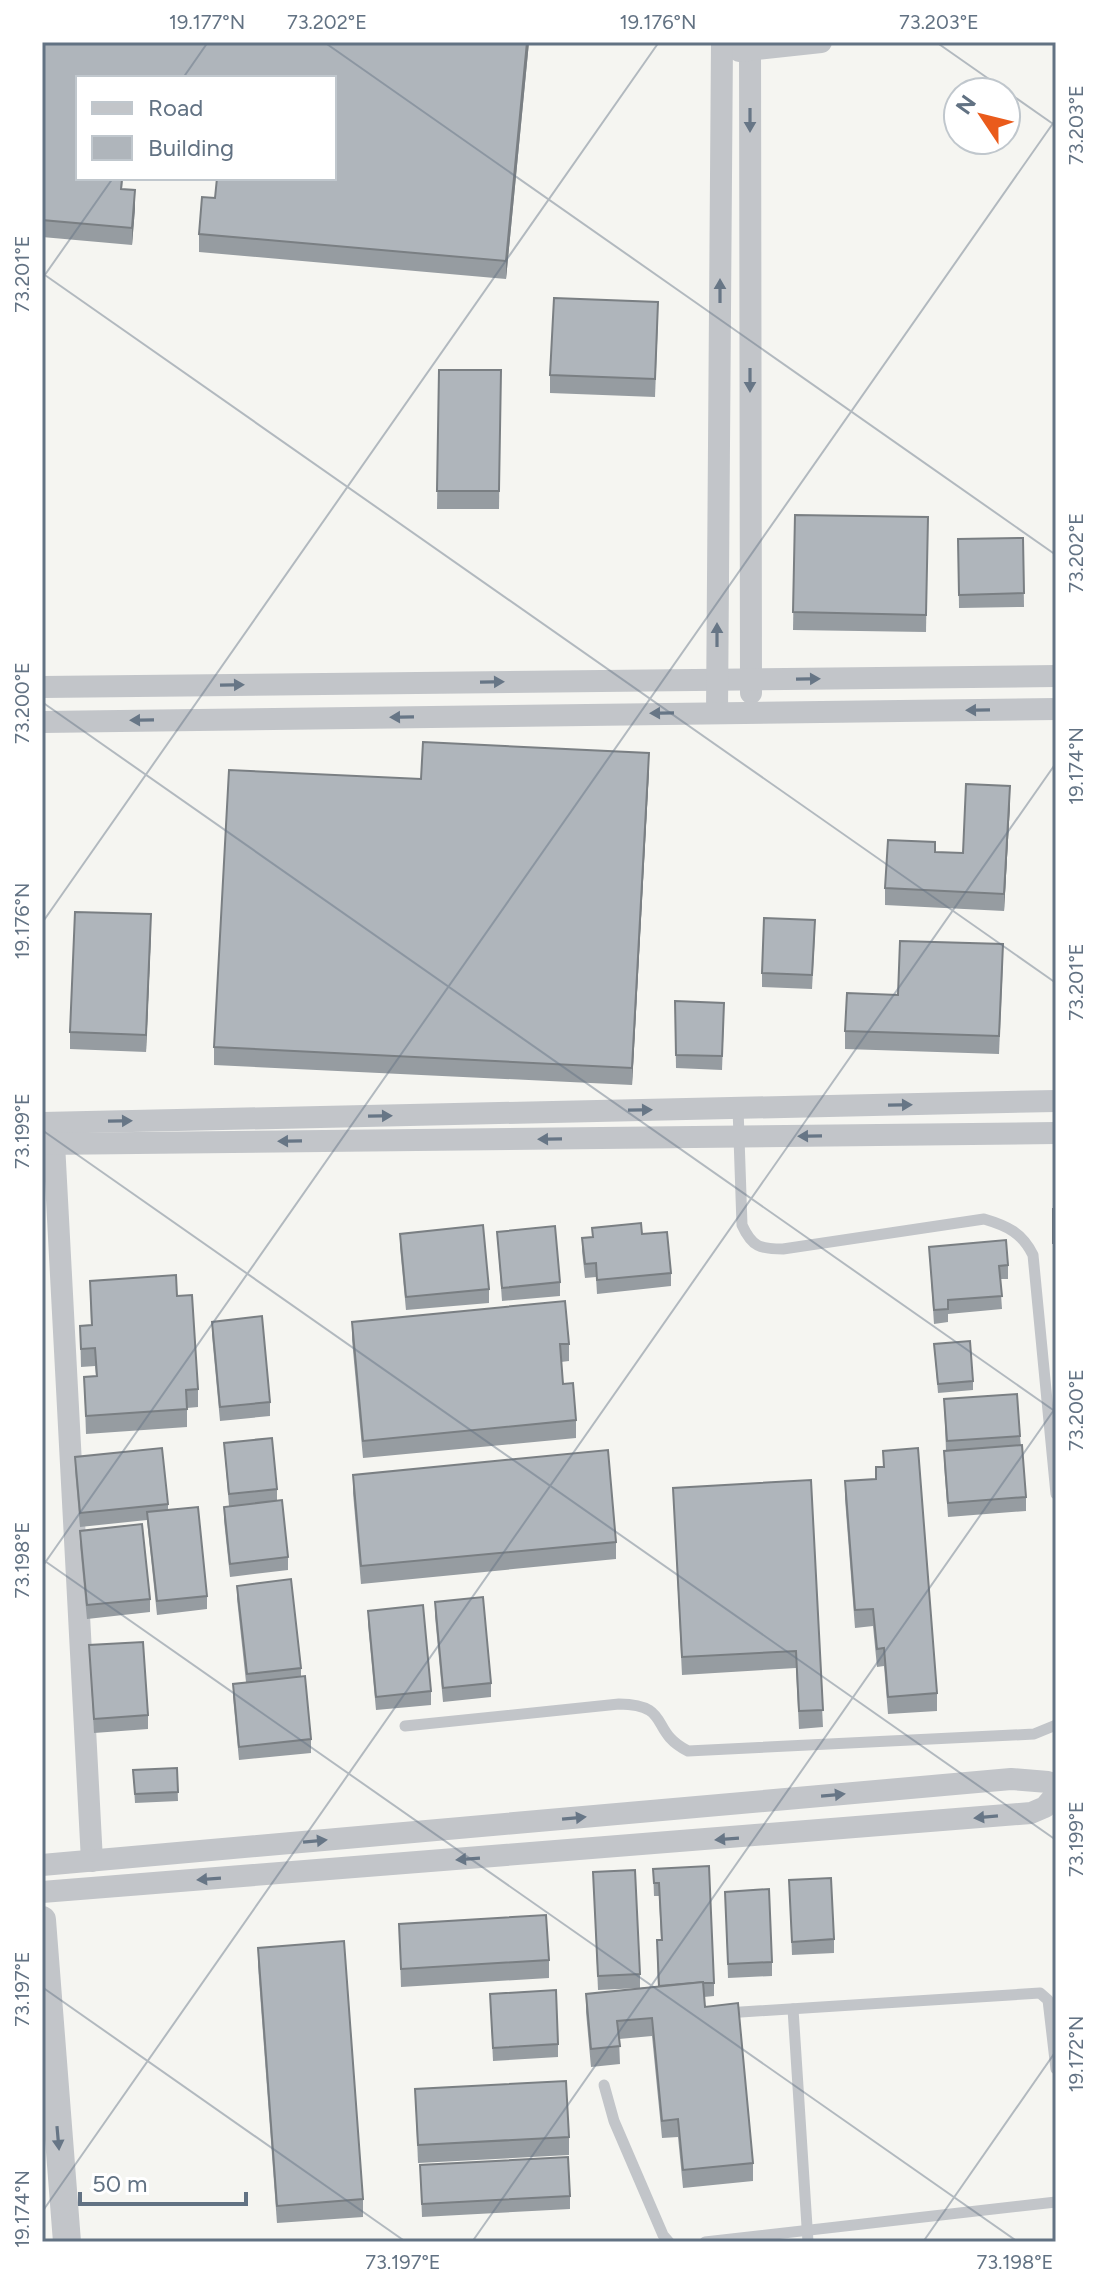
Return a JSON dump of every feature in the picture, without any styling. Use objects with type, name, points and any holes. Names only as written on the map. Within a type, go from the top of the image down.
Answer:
[{"type":"street","points":[[717,713],[722,48],[821,42]]},
{"type":"street","points":[[750,45],[751,713]]},
{"type":"street","points":[[42,687],[1056,676]]},
{"type":"street","points":[[42,722],[1056,709]]},
{"type":"street","points":[[42,1123],[1056,1101]]},
{"type":"street","points":[[92,1861],[48,1144],[1056,1133]]},
{"type":"street","points":[[42,1865],[1011,1779],[1048,1782],[1056,1792],[1045,1807],[1017,1815],[42,1892]]},
{"type":"street","points":[[42,1920],[67,2242]]},
{"type":"lane","points":[[738,1108],[742,1225],[749,1240],[764,1249],[783,1249],[984,1219],[1008,1226],[1025,1239],[1033,1255],[1056,1494]]},
{"type":"lane","points":[[405,1726],[641,1704],[654,1710],[662,1729],[674,1744],[688,1751],[1034,1734],[1056,1725]]},
{"type":"lane","points":[[718,2014],[1040,1993],[1048,2000],[1056,2069]]},
{"type":"lane","points":[[793,2009],[808,2236]]},
{"type":"lane","points":[[604,2085],[620,2135],[663,2235],[669,2242]]},
{"type":"lane","points":[[705,2242],[808,2236],[1056,2202]]},
{"type":"building","points":[[42,42],[527,42],[506,261],[199,234],[202,197],[215,198],[217,180],[336,180],[336,76],[76,76],[76,180],[122,180],[121,189],[135,190],[132,228],[42,220]]},
{"type":"building","points":[[554,298],[658,302],[655,379],[550,375]]},
{"type":"building","points":[[439,370],[501,370],[499,491],[437,491]]},
{"type":"building","points":[[795,515],[928,517],[926,615],[793,612]]},
{"type":"building","points":[[1023,538],[1024,593],[959,595],[958,539]]},
{"type":"building","points":[[423,742],[649,753],[632,1068],[214,1047],[229,770],[421,779]]},
{"type":"building","points":[[966,784],[1010,786],[1004,894],[885,888],[888,840],[935,842],[935,852],[963,853]]},
{"type":"building","points":[[75,912],[151,914],[146,1035],[70,1032]]},
{"type":"building","points":[[764,918],[815,920],[812,975],[762,973]]},
{"type":"building","points":[[900,941],[1003,944],[999,1036],[845,1031],[847,993],[898,995]]},
{"type":"building","points":[[675,1001],[724,1003],[722,1056],[676,1055]]},
{"type":"building","points":[[1053,1209],[1056,1209],[1056,1243],[1053,1243]]},
{"type":"building","points":[[641,1223],[642,1234],[667,1232],[671,1273],[597,1280],[596,1263],[585,1264],[582,1238],[593,1237],[592,1228]]},
{"type":"building","points":[[483,1225],[489,1289],[406,1297],[400,1234]]},
{"type":"building","points":[[555,1226],[560,1282],[502,1288],[497,1232]]},
{"type":"building","points":[[1006,1240],[1008,1265],[999,1266],[1002,1296],[948,1300],[948,1309],[934,1310],[929,1247]]},
{"type":"building","points":[[176,1275],[177,1296],[192,1295],[198,1389],[186,1390],[187,1409],[86,1416],[84,1377],[97,1376],[95,1348],[81,1349],[80,1326],[92,1325],[90,1281]]},
{"type":"building","points":[[565,1301],[569,1344],[560,1344],[563,1384],[573,1383],[576,1420],[363,1441],[352,1322]]},
{"type":"building","points":[[262,1316],[270,1402],[220,1407],[212,1322]]},
{"type":"building","points":[[970,1341],[973,1381],[938,1384],[934,1344]]},
{"type":"building","points":[[1017,1394],[1020,1436],[947,1441],[944,1399]]},
{"type":"building","points":[[272,1438],[277,1489],[229,1494],[224,1443]]},
{"type":"building","points":[[1022,1445],[1026,1497],[948,1503],[944,1451]]},
{"type":"building","points":[[162,1448],[168,1504],[80,1513],[75,1457]]},
{"type":"building","points":[[918,1448],[937,1693],[888,1697],[884,1648],[877,1649],[873,1609],[855,1610],[845,1481],[876,1479],[876,1467],[884,1467],[883,1451]]},
{"type":"building","points":[[608,1450],[616,1542],[361,1566],[353,1475]]},
{"type":"building","points":[[811,1480],[823,1710],[799,1711],[796,1651],[682,1657],[673,1488]]},
{"type":"building","points":[[282,1500],[288,1557],[230,1564],[224,1507]]},
{"type":"building","points":[[198,1507],[207,1596],[157,1601],[147,1512]]},
{"type":"building","points":[[142,1524],[150,1599],[87,1605],[80,1531]]},
{"type":"building","points":[[291,1579],[301,1668],[247,1674],[237,1586]]},
{"type":"building","points":[[483,1597],[491,1683],[443,1688],[435,1602]]},
{"type":"building","points":[[423,1605],[431,1691],[376,1697],[368,1611]]},
{"type":"building","points":[[143,1642],[148,1715],[94,1719],[89,1645]]},
{"type":"building","points":[[305,1676],[311,1739],[239,1747],[233,1684]]},
{"type":"building","points":[[177,1768],[178,1792],[135,1794],[133,1770]]},
{"type":"building","points":[[709,1866],[714,1983],[659,1986],[657,1940],[662,1940],[659,1883],[654,1883],[653,1869]]},
{"type":"building","points":[[635,1870],[640,1974],[598,1976],[593,1872]]},
{"type":"building","points":[[831,1878],[834,1939],[792,1942],[789,1880]]},
{"type":"building","points":[[769,1889],[772,1962],[728,1964],[725,1892]]},
{"type":"building","points":[[546,1915],[549,1960],[401,1969],[399,1924]]},
{"type":"building","points":[[344,1941],[363,2199],[277,2206],[258,1948]]},
{"type":"building","points":[[703,1982],[705,2007],[738,2003],[753,2163],[683,2170],[678,2119],[662,2121],[652,2018],[617,2021],[620,2046],[591,2049],[586,1994]]},
{"type":"building","points":[[556,1990],[558,2044],[493,2048],[490,1994]]},
{"type":"building","points":[[566,2081],[569,2137],[418,2145],[415,2089]]},
{"type":"building","points":[[568,2157],[570,2196],[422,2204],[420,2165]]}]
